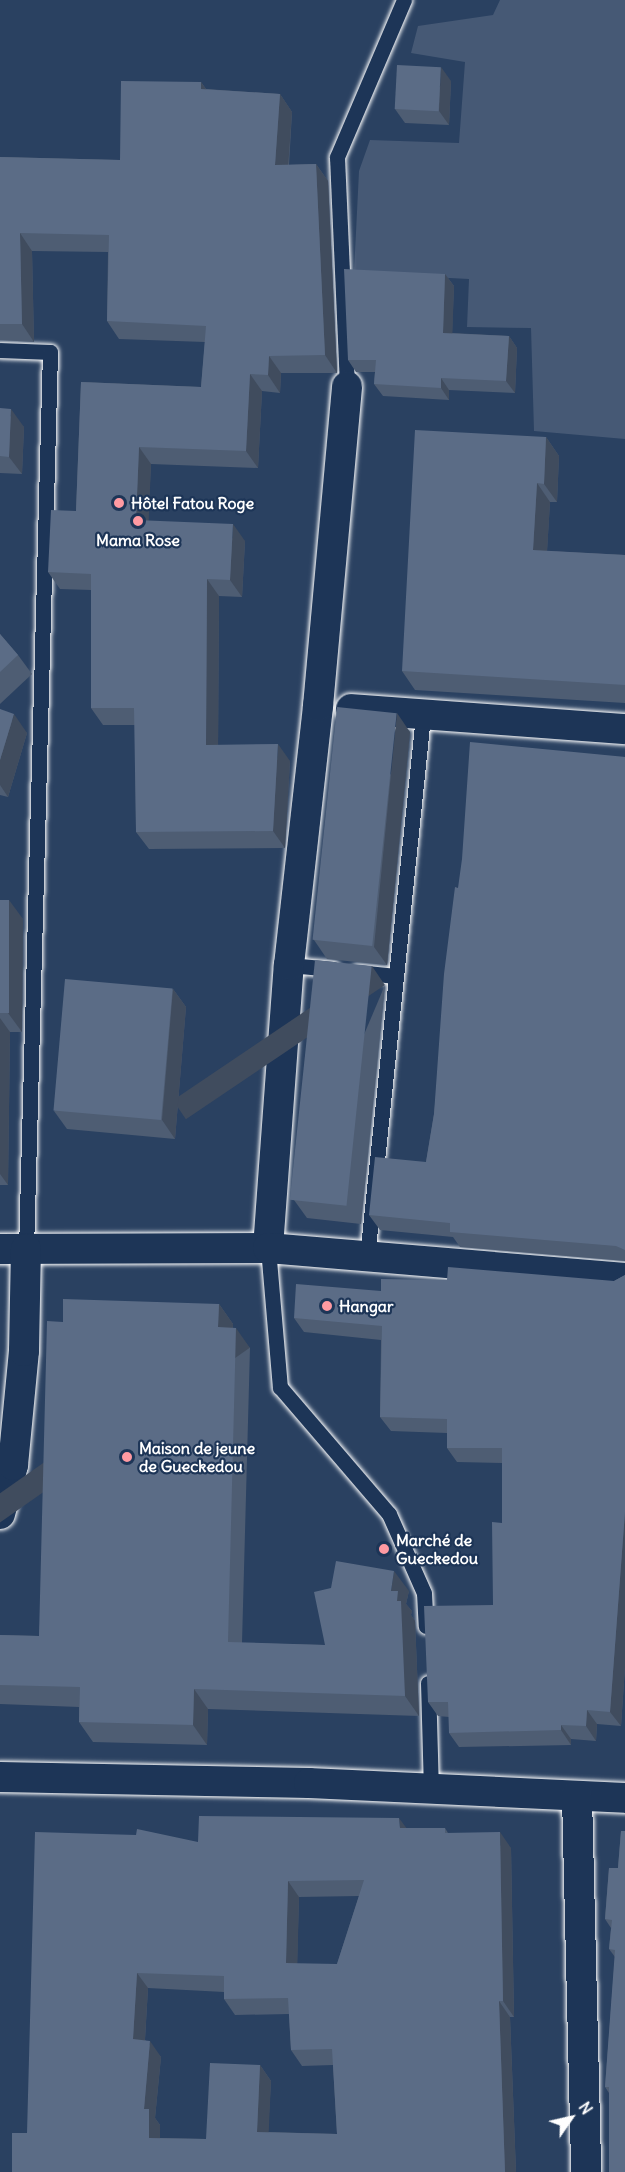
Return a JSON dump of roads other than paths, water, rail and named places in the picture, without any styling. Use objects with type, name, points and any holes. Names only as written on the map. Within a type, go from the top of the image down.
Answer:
[{"type":"street","points":[[268,1248],[289,964],[318,706],[347,386]]},
{"type":"street","points":[[318,706],[423,716],[625,729]]},
{"type":"street","points":[[0,1514],[13,1465],[23,1363],[13,1249],[268,1248],[625,1278]]},
{"type":"street","points":[[0,1777],[431,1789],[625,1798]]},
{"type":"street","points":[[577,1796],[586,2172]]},
{"type":"lane","points":[[347,386],[336,157],[404,0]]},
{"type":"lane","points":[[0,350],[50,352],[13,1249]]},
{"type":"lane","points":[[367,1257],[423,716]]},
{"type":"lane","points":[[289,964],[396,976]]},
{"type":"lane","points":[[268,1248],[280,1387],[389,1514],[424,1593],[426,1639]]},
{"type":"lane","points":[[427,1662],[431,1789]]},
{"type":"place","name":"Hôtel Fatou Roge","points":[[119,503]]},
{"type":"place","name":"Mama Rose","points":[[138,521]]},
{"type":"place","name":"Hangar","points":[[327,1306]]},
{"type":"place","name":"Maison de jeune de Gueckedou","points":[[127,1457]]},
{"type":"place","name":"Marché de Gueckedou","points":[[384,1549]]}]
